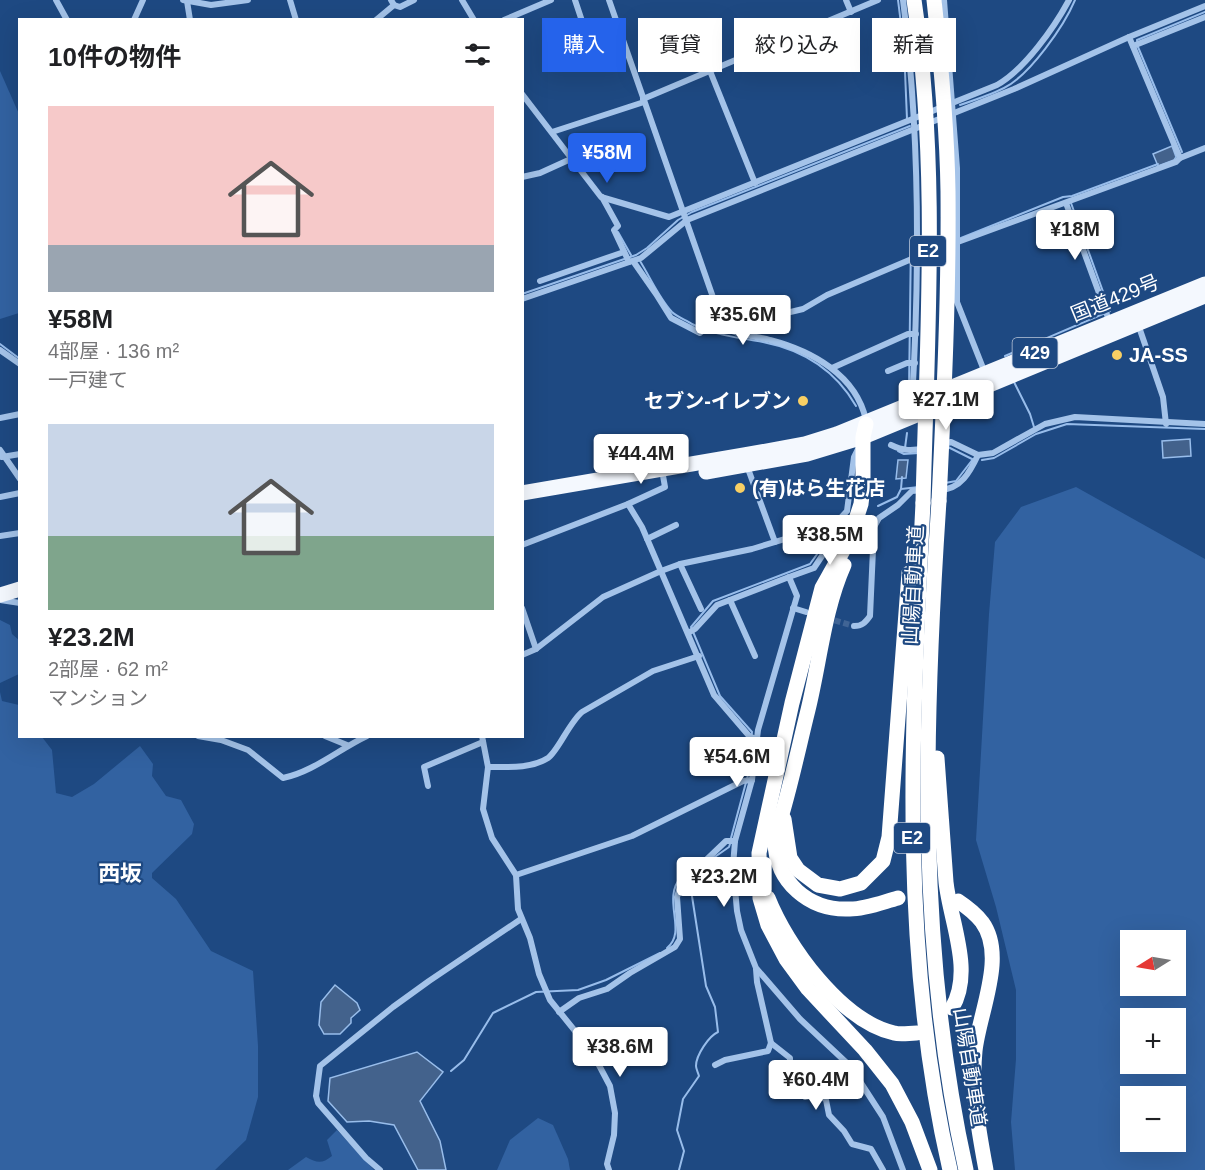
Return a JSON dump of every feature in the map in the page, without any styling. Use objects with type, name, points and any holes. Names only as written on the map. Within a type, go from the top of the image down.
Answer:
[{"type":"highway","name":"山陽自動車道","points":[[914,0],[923,81],[928,190],[928,299],[923,503],[913,736],[912,857],[915,922],[926,1034],[950,1170]]},
{"type":"highway","name":"山陽自動車道","points":[[934,0],[942,78],[948,189],[945,378],[930,641],[928,813],[931,922],[950,1088],[966,1170]]},
{"type":"highway","name":"国道429号","points":[[524,494],[747,466],[807,454],[866,434],[1136,318],[1205,284]]},
{"type":"highway","name":"国道429号","points":[[524,503],[805,444],[866,434],[912,404],[1108,316],[1136,318],[1205,296]]},
{"type":"highway","points":[[866,434],[874,469],[869,505],[865,522],[833,590],[809,708],[775,841],[777,861],[785,879],[803,897],[829,907],[850,909],[898,898]]},
{"type":"highway","points":[[866,434],[861,504],[850,538],[822,588],[792,703],[759,853],[760,898],[768,925],[786,959],[808,989],[865,1050],[892,1084],[912,1122],[930,1170]]},
{"type":"highway","points":[[783,810],[790,858],[798,870],[818,885],[840,889],[861,883],[883,861],[889,837],[913,519],[923,503]]},
{"type":"highway","points":[[0,586],[18,581]]},
{"type":"highway","points":[[0,594],[18,590]]},
{"type":"highway","points":[[930,641],[946,885],[960,959],[958,997],[952,1008]]},
{"type":"highway","points":[[761,879],[786,936],[805,963],[829,990],[850,1010],[870,1024],[897,1034],[917,1033]]},
{"type":"highway","points":[[957,901],[974,912],[984,924],[993,954],[975,1051],[976,1100],[986,1170]]},
{"type":"street","points":[[56,0],[66,18]]},
{"type":"street","points":[[135,18],[142,0]]},
{"type":"street","points":[[189,18],[185,1],[211,5],[248,0]]},
{"type":"street","points":[[290,0],[295,18]]},
{"type":"street","points":[[378,18],[392,3],[400,7],[414,0]]},
{"type":"street","points":[[462,0],[473,18]]},
{"type":"street","points":[[509,18],[552,0]]},
{"type":"street","points":[[575,0],[581,18]]},
{"type":"street","points":[[609,0],[615,18]]},
{"type":"street","points":[[846,0],[851,12]]},
{"type":"street","points":[[722,66],[878,0]]},
{"type":"street","points":[[903,0],[915,129],[912,404]]},
{"type":"street","points":[[944,0],[954,114],[958,243],[957,302],[985,373]]},
{"type":"street","points":[[540,281],[650,252],[685,216],[755,183],[997,86],[1009,77],[1045,39],[1069,0]]},
{"type":"street","points":[[601,196],[669,218],[685,216],[954,114],[1205,6]]},
{"type":"street","points":[[1136,45],[1205,17]]},
{"type":"street","points":[[524,97],[601,196],[618,226],[616,228],[628,258],[671,318],[700,333],[704,329],[726,328],[803,309],[827,295],[914,258],[1176,162],[1178,154],[1136,45],[1129,37]]},
{"type":"street","points":[[626,48],[726,328],[735,333],[769,339],[785,345],[832,368],[845,379],[863,408],[866,434],[854,458],[847,512],[814,568],[714,608],[692,631]]},
{"type":"street","points":[[552,132],[644,100],[708,72]]},
{"type":"street","points":[[710,72],[755,183]]},
{"type":"street","points":[[1178,154],[1205,148]]},
{"type":"street","points":[[524,177],[540,173],[572,159]]},
{"type":"street","points":[[1069,202],[1108,316]]},
{"type":"street","points":[[524,298],[628,258]]},
{"type":"street","points":[[1136,318],[1163,397],[1167,424]]},
{"type":"street","points":[[832,368],[912,334]]},
{"type":"street","points":[[0,350],[18,363]]},
{"type":"street","points":[[888,371],[911,363]]},
{"type":"street","points":[[0,418],[18,414]]},
{"type":"street","points":[[891,445],[905,450],[951,442],[978,455],[993,453],[1045,424],[1075,417],[1167,424],[1205,424]]},
{"type":"street","points":[[0,450],[2,457],[18,477]]},
{"type":"street","points":[[2,457],[18,453]]},
{"type":"street","points":[[854,626],[866,623],[870,616],[874,527],[879,518],[898,505],[912,491],[948,490],[955,487],[963,481],[978,455]]},
{"type":"street","points":[[747,466],[775,542]]},
{"type":"street","points":[[524,544],[628,504],[664,487],[663,475]]},
{"type":"street","points":[[0,496],[18,493]]},
{"type":"street","points":[[628,504],[692,631],[714,695],[753,738]]},
{"type":"street","points":[[524,654],[536,649],[603,597],[661,571],[680,564],[752,549],[840,524]]},
{"type":"street","points":[[647,539],[676,525]]},
{"type":"street","points":[[0,536],[18,533]]},
{"type":"street","points":[[680,564],[701,609]]},
{"type":"street","points":[[715,1065],[725,1060],[768,1051],[771,1043],[756,968],[741,930],[734,894],[732,840],[749,780],[753,738],[797,596],[789,577]]},
{"type":"street","points":[[0,600],[18,603]]},
{"type":"street","points":[[730,600],[754,656]]},
{"type":"street","points":[[793,608],[806,612]]},
{"type":"street","points":[[524,614],[536,649]]},
{"type":"street","points":[[488,767],[526,765],[549,757],[574,719],[582,712],[653,671],[699,656]]},
{"type":"street","points":[[210,738],[248,750],[283,778],[297,775],[363,738]]},
{"type":"street","points":[[330,738],[347,745]]},
{"type":"street","points":[[428,786],[424,767],[482,740],[488,767],[483,809],[492,838],[516,875],[518,909],[530,938],[545,991],[592,1052],[610,1086],[615,1113],[614,1135],[607,1164],[609,1170]]},
{"type":"street","points":[[516,875],[633,836],[749,780]]},
{"type":"street","points":[[559,1012],[579,998],[607,989],[675,947],[680,939],[678,891],[685,878],[732,840]]},
{"type":"street","points":[[380,1170],[366,1158],[318,1103],[316,1096],[320,1066],[393,1007],[521,919]]},
{"type":"street","points":[[756,968],[800,1019],[850,1066],[882,1117],[903,1170]]},
{"type":"street","points":[[771,1043],[790,1058],[790,1079],[805,1098],[819,1094],[826,1100],[829,1115],[844,1131],[852,1144],[871,1149],[883,1170]]},
{"type":"shaded area","points":[[0,71],[18,112],[18,313],[0,319]]},
{"type":"shaded area","points":[[1172,146],[1176,157],[1174,160],[1158,166],[1153,154]]},
{"type":"shaded area","points":[[1190,439],[1191,456],[1163,458],[1162,441]]},
{"type":"shaded area","points":[[898,460],[908,460],[906,478],[896,479]]},
{"type":"shaded area","points":[[1076,487],[1205,559],[1205,1170],[1015,1170],[1011,1122],[1016,1059],[1016,990],[996,907],[976,840],[995,542],[1021,507]]},
{"type":"shaded area","points":[[0,620],[10,625],[12,634],[18,639],[18,674],[0,683]]},
{"type":"shaded area","points":[[0,692],[2,701],[18,705],[18,738],[43,738],[52,750],[56,793],[72,797],[94,784],[140,746],[153,764],[152,776],[166,796],[181,800],[194,824],[192,834],[152,873],[152,878],[176,899],[211,951],[253,971],[258,1046],[258,1097],[246,1140],[215,1170],[0,1170]]},
{"type":"shaded area","points":[[335,985],[357,1003],[360,1010],[340,1034],[324,1034],[319,1025],[321,1002]]},
{"type":"shaded area","points":[[417,1052],[443,1072],[420,1101],[440,1141],[446,1170],[418,1170],[394,1125],[369,1121],[347,1122],[328,1101],[330,1078]]},
{"type":"shaded area","points":[[538,1118],[553,1125],[568,1159],[570,1170],[497,1170],[510,1140]]},
{"type":"shaded area","points":[[337,1130],[374,1170],[288,1170],[306,1157],[319,1162],[332,1156],[327,1140]]},
{"type":"waterway","points":[[898,0],[904,48],[907,119]]},
{"type":"waterway","points":[[960,105],[1004,88],[1025,72],[1055,36],[1075,0]]},
{"type":"waterway","points":[[1182,152],[1137,40],[1205,12]]},
{"type":"waterway","points":[[524,293],[636,255],[678,220],[692,212],[910,126]]},
{"type":"waterway","points":[[961,238],[1063,197],[1072,196],[1158,164]]},
{"type":"waterway","points":[[1005,356],[1110,311],[1071,203]]},
{"type":"waterway","points":[[618,232],[631,255]]},
{"type":"waterway","points":[[909,391],[911,238]]},
{"type":"waterway","points":[[640,261],[663,300],[676,315],[709,331],[792,350],[828,372],[839,382],[856,406]]},
{"type":"waterway","points":[[0,344],[18,358]]},
{"type":"waterway","points":[[1014,382],[1034,427]]},
{"type":"waterway","points":[[982,460],[994,458],[1036,434],[1067,424],[1205,429]]},
{"type":"waterway","points":[[905,448],[907,433]]},
{"type":"waterway","points":[[948,447],[972,459]]},
{"type":"waterway","points":[[898,451],[904,454],[919,453]]},
{"type":"waterway","points":[[945,483],[956,481],[973,459]]},
{"type":"waterway","points":[[901,489],[902,477]]},
{"type":"waterway","points":[[878,506],[897,497],[901,489],[919,487]]},
{"type":"waterway","points":[[731,838],[748,775],[752,732],[720,696],[691,627],[713,601],[810,564],[835,529],[849,520]]},
{"type":"waterway","points":[[702,866],[730,844]]},
{"type":"waterway","points":[[667,948],[673,941],[675,933],[673,895],[676,886],[686,871],[696,867]]},
{"type":"waterway","points":[[679,1170],[684,1151],[677,1130],[683,1099],[699,1076],[696,1066],[701,1051],[711,1037],[718,1032],[715,1007],[706,986],[689,877]]},
{"type":"waterway","points":[[451,1071],[464,1060],[493,1013],[536,992],[578,990],[606,980],[660,953]]},
{"type":"tunnel","points":[[826,618],[854,626]]},
{"type":"place","name":"JA-SS","points":[[1117,355]]},
{"type":"place","name":"セブン-イレブン","points":[[803,401]]},
{"type":"place","name":"(有)はら生花店","points":[[740,488]]},
{"type":"district","name":"西坂","points":[[120,873]]}]
